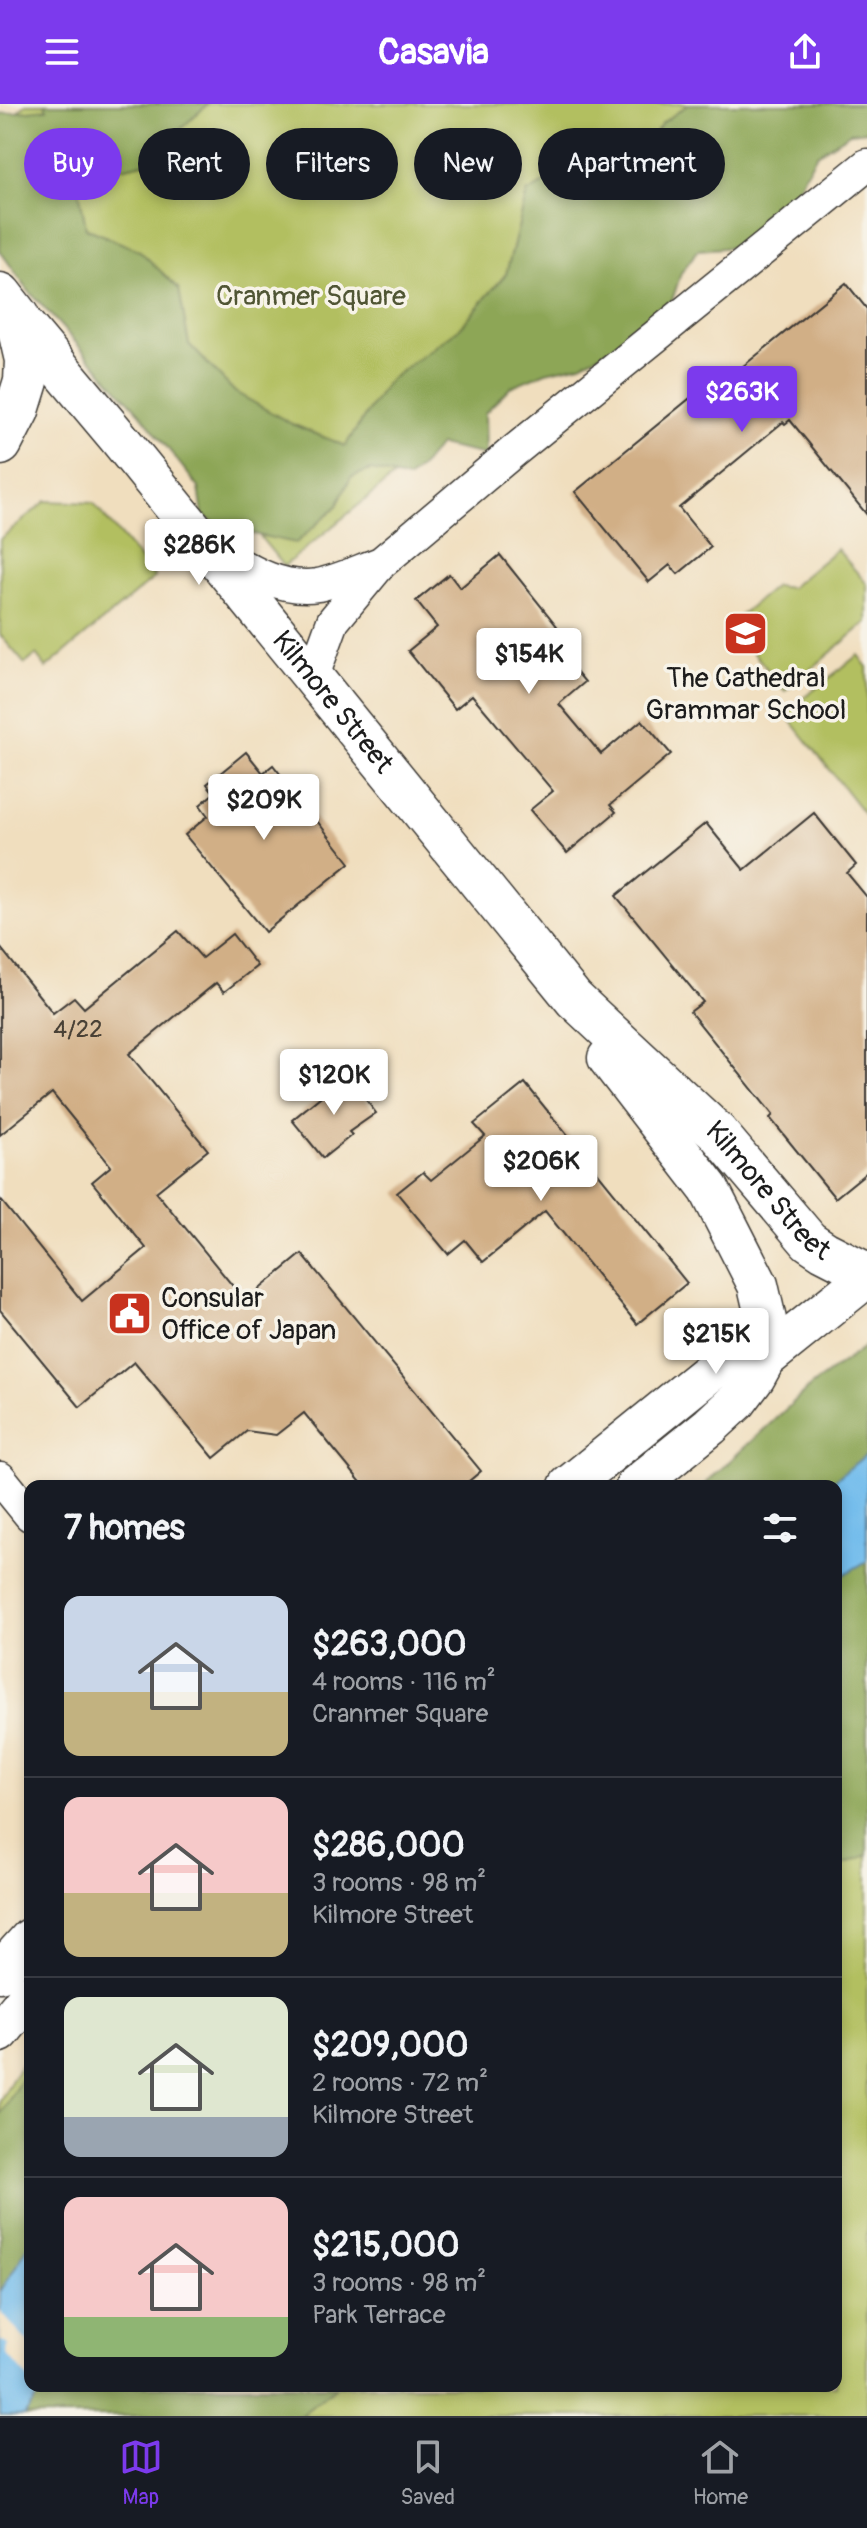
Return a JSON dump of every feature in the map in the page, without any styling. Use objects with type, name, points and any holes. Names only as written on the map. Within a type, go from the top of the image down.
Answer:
[{"type":"main road","points":[[0,443],[17,410],[26,381],[27,360],[8,306]]},
{"type":"street","points":[[313,676],[333,621],[381,563],[514,451],[864,173]]},
{"type":"street","name":"Kilmore Street","points":[[8,306],[574,999],[717,1132],[809,1241],[867,1275]]},
{"type":"street","points":[[205,544],[279,583],[299,586],[335,580],[381,563]]},
{"type":"street","name":"Kilmore Street","points":[[574,999],[597,1045],[689,1160],[722,1210],[758,1285],[766,1320],[765,1359]]},
{"type":"street","points":[[643,1480],[737,1401],[765,1359],[867,1275]]},
{"type":"street","points":[[576,1480],[721,1363],[765,1359]]},
{"type":"street","points":[[0,1478],[24,1508]]},
{"type":"street","points":[[0,1972],[24,1946]]},
{"type":"street","points":[[0,2032],[24,2002]]},
{"type":"green space","name":"Cranmer Square","points":[[27,104],[850,104],[284,566],[0,219],[0,126]]},
{"type":"green space","points":[[45,104],[208,104],[182,128],[138,128],[138,164],[122,168],[122,128],[24,128],[24,200],[81,200],[86,228],[140,251],[179,289],[189,344],[235,392],[292,424],[345,446],[388,381],[459,329],[506,274],[527,193],[538,187],[538,200],[725,200],[725,128],[659,128],[689,104],[867,104],[867,131],[850,133],[817,154],[787,214],[736,247],[698,250],[681,273],[672,301],[653,327],[581,364],[546,372],[510,387],[485,413],[486,455],[439,445],[408,479],[371,470],[351,477],[337,506],[296,543],[223,528],[203,516],[199,488],[139,412],[28,290],[0,251],[0,114],[47,109]]},
{"type":"green space","points":[[46,501],[93,503],[155,577],[46,668],[36,655],[25,664],[0,635],[0,539]]},
{"type":"green space","points":[[837,549],[867,584],[867,622],[785,691],[730,624],[775,586],[790,588]]},
{"type":"green space","points":[[858,655],[867,667],[867,817],[785,713]]},
{"type":"green space","points":[[867,1345],[867,2416],[0,2416],[0,2100],[24,2059],[24,2392],[842,2392],[842,1480],[709,1480],[811,1386]]},
{"type":"green space","points":[[867,1345],[867,1855],[842,1865],[842,1480],[709,1480],[811,1386]]},
{"type":"green space","points":[[24,2074],[24,2392],[330,2392],[300,2416],[0,2416],[0,2115]]},
{"type":"water","points":[[867,1454],[867,1561],[842,1576],[842,1480],[834,1480]]},
{"type":"water","points":[[24,2253],[24,2392],[41,2392],[24,2416],[0,2416],[0,2292]]},
{"type":"pier","points":[[0,2311],[24,2338],[24,2374],[7,2354],[8,2345],[0,2340]]},
{"type":"building","points":[[846,283],[867,309],[867,515],[790,420],[785,424],[783,422],[679,508],[711,547],[678,574],[670,565],[649,582],[575,492],[716,377],[721,384]]},
{"type":"building","points":[[500,555],[557,626],[546,635],[585,682],[559,704],[601,754],[642,720],[671,754],[610,805],[616,812],[567,853],[530,810],[553,791],[472,695],[455,709],[408,651],[437,627],[416,601],[449,574],[460,588]]},
{"type":"building","points":[[246,752],[263,773],[273,765],[350,863],[265,932],[185,835],[208,816],[200,805],[214,793],[207,784]]},
{"type":"building","points":[[814,813],[856,865],[847,873],[867,897],[867,1172],[835,1198],[690,1012],[703,1002],[616,896],[706,823],[744,870]]},
{"type":"building","points":[[178,931],[202,958],[232,934],[257,966],[224,992],[216,983],[129,1054],[208,1150],[156,1192],[245,1301],[302,1254],[481,1471],[470,1480],[359,1480],[304,1413],[276,1435],[247,1431],[214,1458],[134,1362],[80,1407],[0,1310],[0,1199],[82,1301],[146,1248],[92,1182],[111,1166],[52,1093],[0,1135],[0,947],[53,1013],[74,997],[84,1008]]},
{"type":"building","points":[[347,1075],[376,1113],[349,1132],[352,1135],[323,1158],[292,1120]]},
{"type":"building","points":[[525,1083],[687,1283],[637,1324],[545,1211],[483,1262],[465,1240],[448,1254],[397,1193],[423,1172],[431,1180],[485,1136],[474,1124]]},
{"type":"place","name":"The Cathedral Grammar School","points":[[746,634]]},
{"type":"place","name":"Consular Office of Japan","points":[[130,1314]]}]
